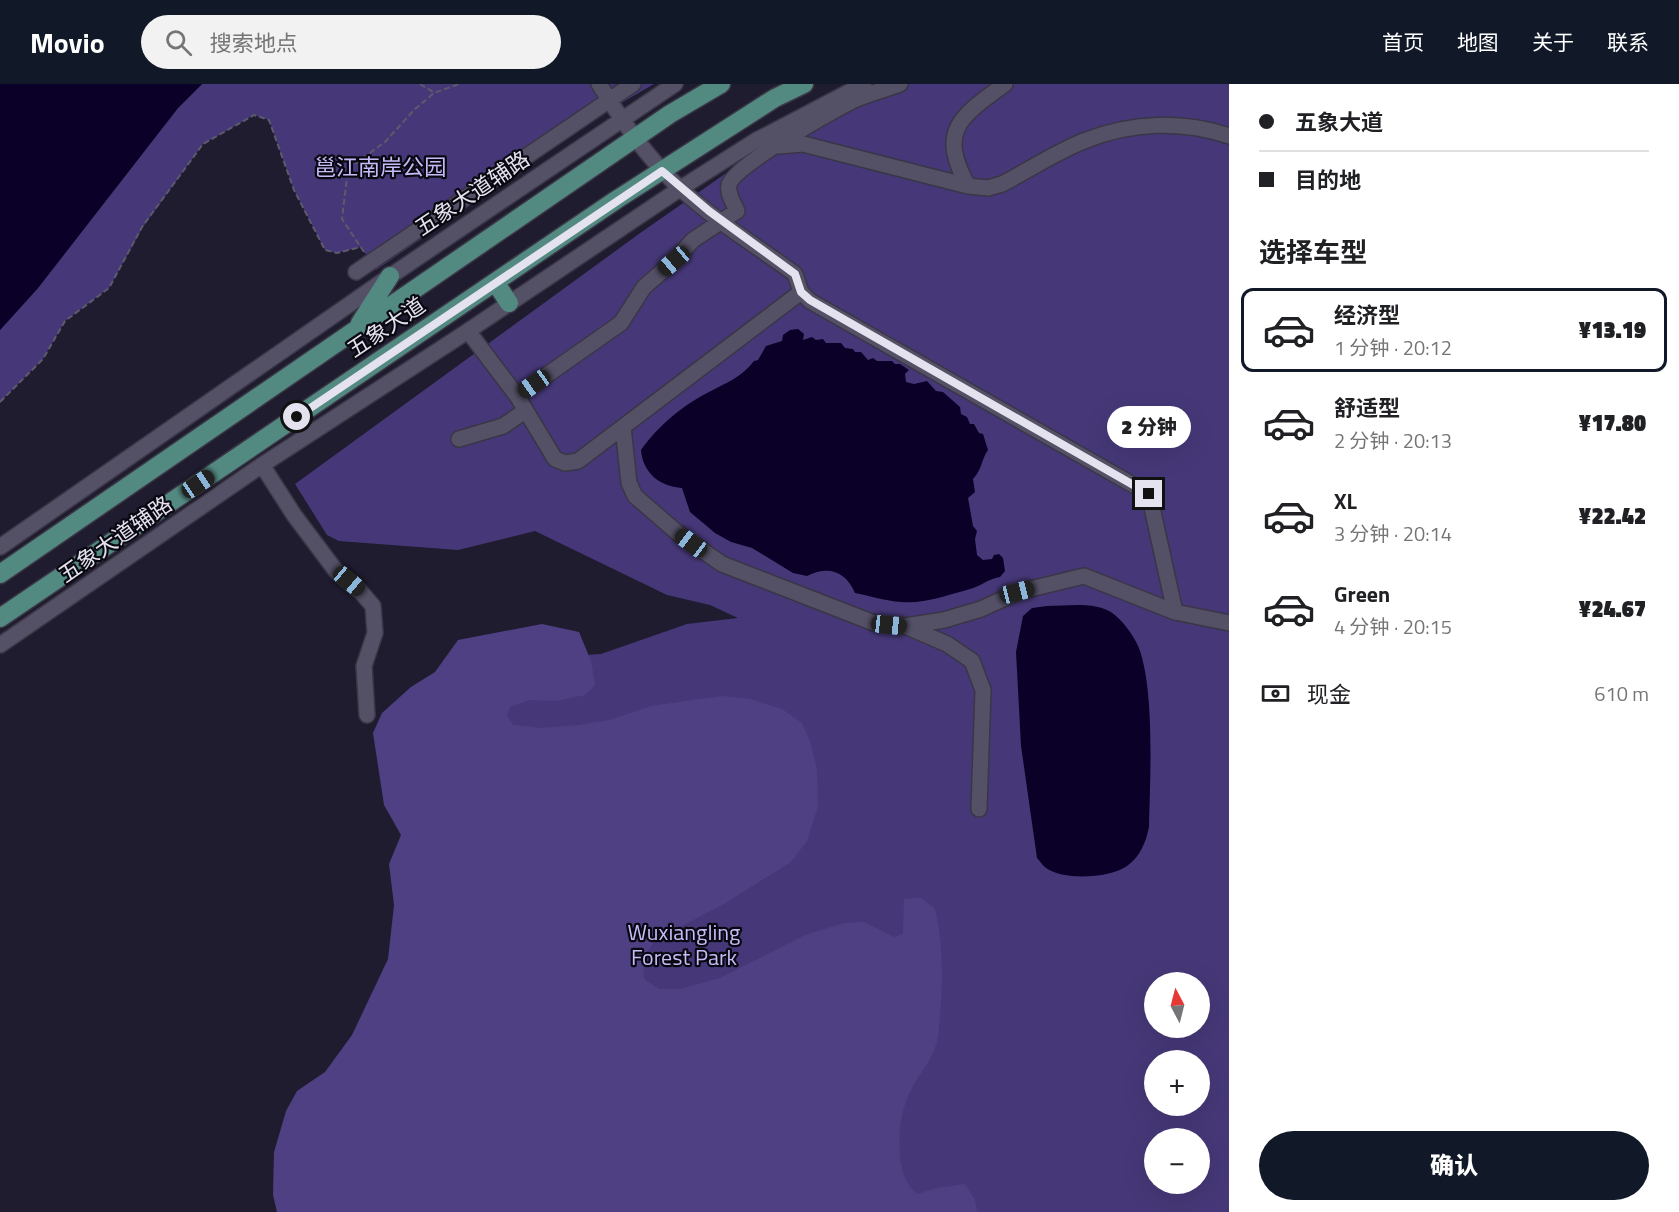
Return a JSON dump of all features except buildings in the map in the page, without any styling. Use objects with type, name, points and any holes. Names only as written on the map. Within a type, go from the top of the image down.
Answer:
[{"type":"main road","name":"五象大道","points":[[0,574],[635,138],[721,84]]},
{"type":"main road","name":"五象大道","points":[[0,618],[662,171],[775,98],[804,84]]},
{"type":"main road","points":[[356,330],[390,276]]},
{"type":"main road","points":[[495,282],[509,303]]},
{"type":"main road","points":[[0,565],[20,561]]},
{"type":"street","points":[[599,84],[620,119],[662,171],[723,222],[795,274],[801,292],[810,300],[1149,494],[1175,612]]},
{"type":"street","points":[[356,272],[633,84]]},
{"type":"street","name":"五象大道辅路","points":[[0,547],[390,276],[675,84]]},
{"type":"street","name":"五象大道辅路","points":[[0,645],[262,465],[468,331],[681,188],[755,141],[864,84]]},
{"type":"street","points":[[517,396],[621,323],[644,288],[693,240],[737,211],[729,193],[729,184],[736,174],[773,147],[854,100],[900,84]]},
{"type":"street","points":[[968,186],[957,166],[954,150],[958,124],[968,111],[1005,84]]},
{"type":"street","points":[[773,147],[803,144],[968,186],[988,188],[1002,184],[1084,141],[1122,131],[1154,125],[1187,124],[1229,136]]},
{"type":"street","points":[[468,331],[517,396],[547,449],[555,459],[565,464],[578,461],[801,292]]},
{"type":"street","points":[[459,439],[503,426],[525,411]]},
{"type":"street","points":[[623,427],[629,483],[635,496],[703,552],[722,564],[874,623],[905,626],[944,620],[981,609],[1017,592],[1084,576],[1175,612],[1229,623]]},
{"type":"street","points":[[262,465],[294,515],[336,571],[361,592],[373,606],[375,633],[364,666],[367,715]]},
{"type":"street","points":[[944,620],[946,644]]},
{"type":"street","points":[[905,626],[946,644],[972,661],[983,690],[979,809]]},
{"type":"path","points":[[420,84],[434,93]]},
{"type":"path","points":[[0,402],[43,359],[65,321],[109,288],[142,227],[203,144],[254,115],[269,120],[294,190],[325,250],[337,253],[361,247],[342,219],[348,169],[385,142],[414,110],[434,93],[459,84]]},
{"type":"green space","name":"邕江南岸公园","points":[[202,84],[654,84],[604,113],[376,270],[361,247],[337,253],[325,250],[294,190],[269,120],[254,115],[203,144],[143,227],[109,288],[65,321],[43,359],[0,402],[0,330],[38,288],[178,108]]},
{"type":"green space","points":[[881,84],[1229,84],[1229,1212],[300,1212],[384,987],[419,768],[554,657],[601,654],[687,624],[738,618],[710,605],[667,595],[535,531],[458,550],[339,541],[327,535],[295,484],[643,231],[794,126]]},
{"type":"shaded area","points":[[0,84],[202,84],[178,108],[38,288],[0,330]]},
{"type":"shaded area","points":[[798,329],[804,334],[803,340],[812,337],[816,340],[823,339],[826,343],[841,343],[845,348],[861,352],[868,360],[873,358],[877,361],[892,361],[900,364],[909,370],[905,374],[906,382],[914,384],[927,381],[936,391],[943,392],[960,407],[961,414],[967,417],[970,424],[974,424],[979,433],[983,434],[988,450],[973,479],[975,492],[968,498],[973,526],[977,531],[975,539],[977,555],[983,560],[992,559],[994,555],[999,554],[1003,558],[1005,571],[1000,577],[970,589],[918,602],[884,600],[855,593],[847,580],[836,572],[822,571],[807,576],[793,573],[752,548],[731,542],[715,533],[690,512],[682,488],[659,481],[649,472],[641,450],[671,417],[699,397],[739,375],[758,360],[766,346],[782,341],[783,335],[790,330]]},
{"type":"shaded area","points":[[1093,606],[1112,613],[1126,626],[1133,637],[1144,666],[1150,736],[1149,827],[1144,844],[1136,858],[1127,866],[1110,873],[1087,876],[1064,875],[1046,868],[1037,858],[1021,746],[1016,652],[1023,616],[1032,608]]},
{"type":"shaded area","name":"Wuxiangling Forest Park","points":[[542,624],[579,632],[591,661],[595,685],[585,695],[556,701],[529,700],[510,707],[507,716],[513,725],[541,728],[579,725],[610,720],[651,706],[722,696],[750,699],[782,709],[802,723],[810,741],[817,770],[818,806],[807,841],[791,862],[722,905],[655,940],[643,959],[644,979],[659,989],[680,989],[720,978],[805,935],[844,923],[864,922],[894,937],[903,934],[904,899],[921,898],[935,909],[938,922],[942,961],[940,1014],[935,1049],[904,1106],[899,1149],[901,1163],[907,1182],[917,1194],[965,1184],[975,1200],[977,1212],[277,1212],[273,1195],[274,1152],[286,1111],[297,1091],[325,1072],[352,1035],[388,959],[394,905],[389,864],[401,835],[384,805],[373,733],[382,713],[411,687],[435,672],[458,640]]},
{"type":"route","points":[[297,417],[662,171],[694,200],[795,274],[801,292],[810,300],[1149,494]]}]
